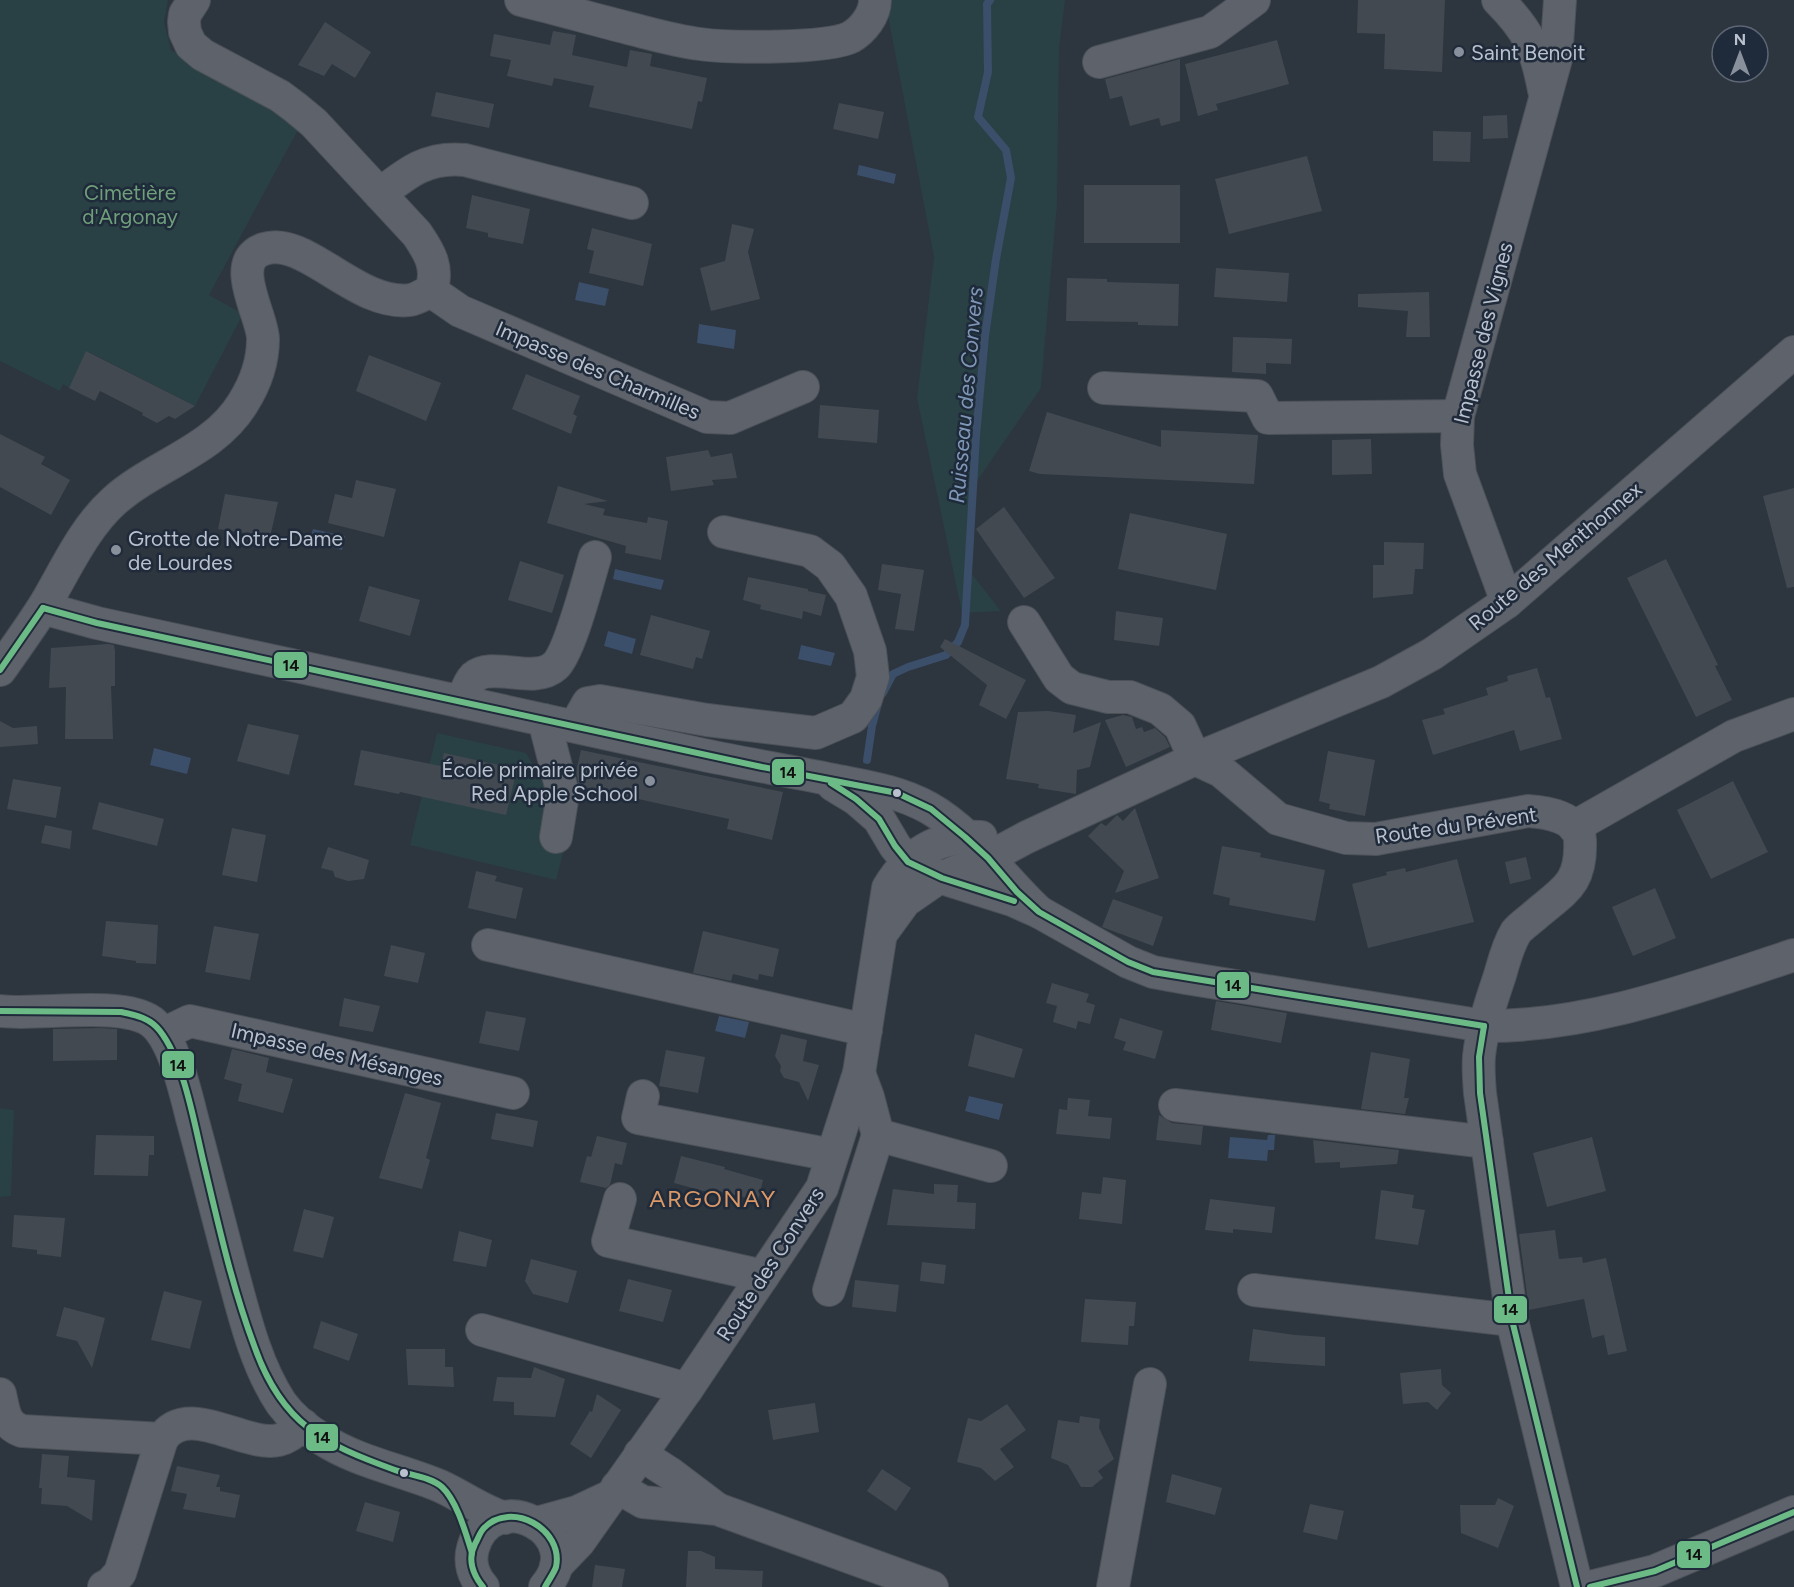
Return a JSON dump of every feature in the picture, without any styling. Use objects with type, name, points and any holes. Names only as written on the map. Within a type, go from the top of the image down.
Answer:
[{"type":"street","points":[[0,670],[43,608],[96,520],[133,485],[217,433],[233,418],[244,401],[261,361],[263,337],[248,286],[247,269],[253,255],[263,249],[280,247],[295,251],[350,284],[391,299],[411,300],[431,291],[435,279],[434,265],[428,249],[417,234],[314,123],[280,96],[210,59],[190,45],[184,22],[185,14],[194,0]]},
{"type":"street","points":[[521,0],[668,38],[700,44],[775,46],[834,42],[850,37],[862,29],[871,15],[874,0]]},
{"type":"street","points":[[1100,62],[1210,32],[1254,0]]},
{"type":"street","name":"Impasse des Vignes","points":[[1498,0],[1518,20],[1531,41],[1538,58],[1546,97]]},
{"type":"street","name":"Impasse des Vignes","points":[[1507,602],[1460,474],[1457,446],[1458,416],[1556,59],[1560,0]]},
{"type":"street","points":[[380,194],[418,168],[434,160],[449,158],[465,160],[632,203]]},
{"type":"street","name":"Impasse des Charmilles","points":[[431,291],[460,311],[707,417],[730,418],[803,387]]},
{"type":"street","name":"Route des Menthonnex","points":[[942,878],[1195,759],[1381,682],[1432,654],[1507,602],[1794,352]]},
{"type":"street","points":[[1104,388],[1257,396],[1268,418],[1458,416]]},
{"type":"street","points":[[575,726],[588,703],[600,701],[707,720],[816,733],[853,717],[867,699],[873,677],[870,651],[851,596],[830,566],[810,552],[724,532]]},
{"type":"street","points":[[462,702],[474,678],[483,673],[523,674],[544,672],[554,667],[560,659],[575,622],[595,557]]},
{"type":"street","points":[[43,608],[97,623],[544,720],[762,767],[897,793],[931,809],[965,837],[1039,912]]},
{"type":"street","points":[[1024,622],[1059,678],[1072,688],[1108,697],[1130,698],[1160,709],[1180,726],[1195,759]]},
{"type":"street","points":[[1577,1587],[1512,1320],[1479,1093],[1479,1057],[1484,1026],[1507,950],[1516,931],[1566,888],[1577,875],[1580,866],[1580,835],[1574,827],[1734,736],[1794,714]]},
{"type":"street","points":[[544,720],[563,794],[556,837]]},
{"type":"street","name":"Route du Prévent","points":[[1195,759],[1221,771],[1278,819],[1346,838],[1376,839],[1528,811],[1547,812],[1561,817],[1574,827]]},
{"type":"street","points":[[822,778],[856,799],[879,819],[895,846],[908,862],[942,878],[1012,900],[1039,912],[1128,962],[1153,972],[1484,1026],[1521,1026],[1585,1017],[1668,997],[1794,955]]},
{"type":"street","name":"Route des Menthonnex","points":[[965,837],[1027,837]]},
{"type":"street","name":"Route des Convers","points":[[549,1581],[687,1389],[822,1188],[859,1073],[888,888],[896,875],[915,854],[941,842],[965,837]]},
{"type":"street","name":"Route des Convers","points":[[881,934],[905,901],[942,878]]},
{"type":"street","points":[[488,945],[866,1030]]},
{"type":"street","points":[[0,1011],[126,1011],[152,1023],[163,1034],[171,1050],[187,1099],[250,1334],[265,1375],[282,1404],[303,1425],[323,1440],[348,1453],[441,1486],[490,1513],[505,1518]]},
{"type":"street","name":"Impasse des Mésanges","points":[[163,1034],[190,1021],[513,1093]]},
{"type":"street","points":[[829,1290],[878,1136],[859,1073]]},
{"type":"street","points":[[644,1096],[638,1118],[832,1155]]},
{"type":"street","points":[[1175,1105],[1487,1142]]},
{"type":"street","points":[[878,1136],[991,1166]]},
{"type":"street","points":[[620,1199],[608,1241],[763,1276]]},
{"type":"street","points":[[1254,1290],[1512,1320]]},
{"type":"street","points":[[482,1330],[687,1389]]},
{"type":"street","points":[[1113,1587],[1150,1384]]},
{"type":"street","points":[[0,1394],[5,1418],[14,1428],[22,1431],[162,1439]]},
{"type":"street","points":[[104,1587],[120,1573],[166,1432],[184,1424],[198,1424],[251,1437],[278,1440],[291,1435],[303,1425]]},
{"type":"street","points":[[640,1454],[717,1509]]},
{"type":"street","points":[[441,1486],[457,1512],[471,1573]]},
{"type":"street","points":[[537,1523],[578,1512],[613,1492],[644,1502],[717,1509],[932,1587]]},
{"type":"street","points":[[1590,1587],[1655,1571],[1794,1512]]},
{"type":"street","points":[[471,1573],[480,1532],[497,1520],[515,1516],[537,1523],[551,1537],[556,1549],[549,1581]]},
{"type":"green space","name":"Cimetière d'Argonay","points":[[0,0],[168,0],[164,22],[171,50],[300,126],[209,295],[243,314],[195,406],[87,351],[69,388],[63,384],[60,391],[0,361]]},
{"type":"green space","points":[[885,0],[1065,0],[1059,49],[1057,204],[1041,388],[975,484],[970,527],[968,569],[1001,611],[962,613],[917,398],[934,257]]},
{"type":"green space","points":[[437,733],[526,753],[553,797],[567,838],[556,880],[410,845]]},
{"type":"green space","points":[[0,1108],[14,1110],[11,1196],[0,1197]]},
{"type":"water","points":[[859,165],[896,174],[894,184],[857,175]]},
{"type":"water","points":[[579,282],[609,289],[605,306],[575,300]]},
{"type":"water","points":[[699,324],[736,330],[734,349],[697,343]]},
{"type":"water","points":[[313,529],[345,536],[342,550],[309,542]]},
{"type":"water","points":[[615,569],[664,580],[661,590],[613,579]]},
{"type":"water","points":[[608,631],[636,639],[632,654],[604,646]]},
{"type":"water","points":[[801,645],[835,653],[831,666],[798,659]]},
{"type":"water","points":[[154,748],[191,758],[187,774],[150,765]]},
{"type":"water","points":[[719,1016],[749,1022],[745,1038],[715,1031]]},
{"type":"water","points":[[969,1096],[1003,1104],[999,1120],[965,1111]]},
{"type":"water","points":[[1268,1135],[1275,1135],[1274,1150],[1268,1150],[1267,1161],[1228,1158],[1230,1137],[1267,1140]]},
{"type":"building","points":[[1358,0],[1445,0],[1442,72],[1384,69],[1385,34],[1357,33]]},
{"type":"building","points":[[325,22],[371,52],[355,78],[332,64],[324,76],[298,65]]},
{"type":"building","points":[[553,31],[576,35],[572,55],[627,67],[630,50],[652,54],[650,66],[707,78],[702,102],[698,101],[692,129],[589,107],[594,86],[554,78],[552,86],[507,76],[511,60],[490,56],[494,34],[550,45]]},
{"type":"building","points":[[1277,40],[1289,84],[1216,104],[1218,110],[1198,116],[1185,64]]},
{"type":"building","points":[[1180,59],[1180,121],[1161,126],[1159,118],[1130,126],[1122,96],[1110,99],[1105,79]]},
{"type":"building","points":[[436,92],[494,104],[489,128],[431,116]]},
{"type":"building","points":[[839,103],[884,112],[878,139],[833,129]]},
{"type":"building","points":[[1507,115],[1508,138],[1483,139],[1483,116]]},
{"type":"building","points":[[1433,131],[1471,132],[1470,162],[1433,161]]},
{"type":"building","points":[[1307,156],[1322,211],[1229,234],[1215,179]]},
{"type":"building","points":[[1084,185],[1180,185],[1180,243],[1084,243]]},
{"type":"building","points":[[472,195],[530,209],[523,244],[488,237],[488,233],[466,228]]},
{"type":"building","points":[[732,224],[754,229],[748,252],[760,299],[711,311],[700,268],[725,261]]},
{"type":"building","points":[[592,228],[652,244],[643,286],[589,273],[594,251],[587,249]]},
{"type":"building","points":[[1216,268],[1289,273],[1287,302],[1214,297]]},
{"type":"building","points":[[1067,278],[1107,279],[1107,282],[1179,284],[1178,326],[1138,325],[1138,322],[1066,321]]},
{"type":"building","points":[[1429,292],[1430,337],[1406,337],[1408,311],[1358,307],[1358,294]]},
{"type":"building","points":[[1233,337],[1292,339],[1291,364],[1266,363],[1266,374],[1232,372]]},
{"type":"building","points":[[86,351],[195,406],[175,419],[169,416],[157,423],[142,415],[143,413],[100,391],[95,401],[69,388]]},
{"type":"building","points":[[369,355],[441,383],[426,421],[356,391]]},
{"type":"building","points":[[526,374],[580,396],[573,414],[577,416],[571,434],[512,409]]},
{"type":"building","points":[[820,405],[879,410],[877,443],[818,438]]},
{"type":"building","points":[[1047,412],[1161,447],[1161,430],[1258,435],[1254,484],[1040,474],[1029,471]]},
{"type":"building","points":[[0,434],[45,457],[41,464],[70,480],[51,515],[0,487]]},
{"type":"building","points":[[1371,439],[1372,474],[1332,475],[1332,440]]},
{"type":"building","points":[[708,450],[711,457],[732,453],[737,478],[712,480],[714,485],[671,491],[666,457]]},
{"type":"building","points":[[356,480],[396,489],[384,537],[328,523],[335,494],[352,498]]},
{"type":"building","points":[[558,486],[608,501],[584,504],[605,509],[603,515],[647,523],[648,517],[668,521],[661,560],[625,553],[626,546],[547,523]]},
{"type":"building","points":[[1794,488],[1794,587],[1787,588],[1763,496]]},
{"type":"building","points":[[225,494],[278,502],[270,537],[218,529]]},
{"type":"building","points":[[1004,507],[1055,578],[1024,598],[976,529]]},
{"type":"building","points":[[1130,513],[1227,534],[1216,590],[1118,569]]},
{"type":"building","points":[[1384,542],[1424,543],[1423,569],[1415,569],[1413,594],[1373,598],[1373,565],[1384,565]]},
{"type":"building","points":[[1666,559],[1718,665],[1715,666],[1732,700],[1696,717],[1627,578]]},
{"type":"building","points":[[520,561],[564,575],[552,613],[508,600]]},
{"type":"building","points":[[882,564],[924,570],[914,631],[895,629],[901,594],[878,590]]},
{"type":"building","points":[[748,577],[826,595],[821,616],[803,611],[802,619],[760,609],[761,605],[743,600]]},
{"type":"building","points":[[369,586],[420,600],[410,636],[359,621]]},
{"type":"building","points":[[1116,611],[1163,618],[1159,646],[1114,640]]},
{"type":"building","points":[[651,615],[710,631],[702,659],[696,657],[693,669],[640,655]]},
{"type":"building","points":[[945,639],[1026,680],[1006,719],[979,705],[987,685],[940,647]]},
{"type":"building","points":[[114,645],[115,651],[115,686],[111,686],[113,739],[65,739],[66,687],[49,688],[51,648]]},
{"type":"building","points":[[1537,668],[1546,698],[1550,697],[1562,739],[1520,751],[1514,730],[1433,755],[1422,720],[1445,714],[1443,709],[1488,695],[1486,688],[1508,681],[1507,676]]},
{"type":"building","points":[[1048,711],[1076,715],[1073,733],[1101,722],[1090,767],[1077,770],[1076,794],[1038,788],[1039,784],[1006,779],[1018,712]]},
{"type":"building","points":[[1123,715],[1132,717],[1136,729],[1142,727],[1144,732],[1155,728],[1165,737],[1170,747],[1126,767],[1105,720]]},
{"type":"building","points":[[0,721],[13,728],[37,726],[38,744],[0,747]]},
{"type":"building","points":[[248,724],[299,735],[289,775],[237,761]]},
{"type":"building","points":[[361,750],[441,766],[444,753],[517,769],[506,815],[400,792],[399,794],[354,785]]},
{"type":"building","points":[[581,750],[783,792],[772,840],[727,829],[729,819],[579,786],[576,772]]},
{"type":"building","points":[[1328,751],[1375,760],[1365,816],[1329,809],[1330,804],[1319,801]]},
{"type":"building","points":[[13,779],[61,787],[56,818],[7,809]]},
{"type":"building","points":[[1733,781],[1768,852],[1711,879],[1677,810]]},
{"type":"building","points":[[99,802],[164,819],[157,846],[92,829]]},
{"type":"building","points":[[1135,808],[1159,878],[1115,893],[1124,871],[1088,836],[1101,823],[1106,826],[1117,815],[1123,821]]},
{"type":"building","points":[[45,825],[72,831],[70,849],[41,843]]},
{"type":"building","points":[[232,828],[266,835],[257,882],[222,875]]},
{"type":"building","points":[[1222,846],[1261,853],[1260,857],[1325,870],[1315,921],[1229,905],[1230,898],[1213,894]]},
{"type":"building","points":[[328,847],[369,860],[364,879],[348,881],[335,877],[333,871],[321,868]]},
{"type":"building","points":[[1526,857],[1531,879],[1510,884],[1505,862]]},
{"type":"building","points":[[1457,859],[1474,922],[1368,948],[1352,884],[1387,875],[1386,872],[1405,868],[1406,872]]},
{"type":"building","points":[[476,871],[497,876],[495,881],[523,888],[516,919],[468,908]]},
{"type":"building","points":[[1655,888],[1676,938],[1633,956],[1612,907]]},
{"type":"building","points":[[1113,899],[1163,917],[1153,946],[1102,927]]},
{"type":"building","points":[[106,921],[158,925],[156,964],[136,963],[136,961],[102,956]]},
{"type":"building","points":[[214,926],[259,934],[250,980],[205,972]]},
{"type":"building","points":[[703,931],[779,949],[773,977],[759,974],[758,980],[733,974],[731,981],[693,973]]},
{"type":"building","points":[[391,945],[425,953],[418,983],[384,976]]},
{"type":"building","points":[[1052,983],[1089,994],[1086,1002],[1095,1005],[1090,1024],[1078,1021],[1076,1029],[1053,1022],[1057,1006],[1046,1003]]},
{"type":"building","points":[[344,998],[380,1006],[373,1032],[339,1026]]},
{"type":"building","points":[[1216,1001],[1287,1013],[1281,1043],[1211,1030]]},
{"type":"building","points":[[486,1011],[526,1018],[519,1051],[479,1043]]},
{"type":"building","points":[[1120,1018],[1163,1031],[1155,1059],[1123,1050],[1126,1042],[1114,1038]]},
{"type":"building","points":[[53,1029],[117,1029],[117,1060],[53,1061]]},
{"type":"building","points":[[781,1034],[807,1040],[803,1061],[819,1065],[808,1101],[799,1082],[784,1078],[780,1071],[781,1066],[775,1056]]},
{"type":"building","points":[[975,1034],[1023,1049],[1014,1078],[968,1066]]},
{"type":"building","points":[[232,1049],[269,1058],[266,1072],[293,1079],[283,1113],[238,1101],[242,1084],[224,1079]]},
{"type":"building","points":[[666,1050],[705,1057],[698,1093],[659,1086]]},
{"type":"building","points":[[1371,1052],[1410,1059],[1404,1098],[1409,1098],[1405,1114],[1361,1109]]},
{"type":"building","points":[[405,1093],[441,1103],[426,1158],[430,1160],[422,1189],[379,1178]]},
{"type":"building","points":[[1068,1098],[1090,1100],[1088,1116],[1112,1118],[1110,1139],[1056,1134],[1059,1109],[1067,1110]]},
{"type":"building","points":[[496,1113],[538,1121],[533,1147],[491,1139]]},
{"type":"building","points":[[1159,1115],[1172,1123],[1203,1126],[1201,1145],[1156,1140]]},
{"type":"building","points":[[96,1135],[154,1136],[154,1155],[149,1155],[148,1176],[94,1175]]},
{"type":"building","points":[[597,1136],[627,1143],[622,1165],[615,1163],[610,1185],[606,1188],[580,1182],[587,1156],[591,1157]]},
{"type":"building","points":[[1592,1137],[1606,1191],[1547,1207],[1533,1153]]},
{"type":"building","points":[[1313,1140],[1399,1150],[1397,1164],[1340,1168],[1340,1162],[1315,1163]]},
{"type":"building","points":[[681,1156],[725,1167],[724,1169],[763,1180],[758,1201],[719,1191],[718,1195],[674,1183]]},
{"type":"building","points":[[1103,1177],[1126,1180],[1122,1224],[1079,1219],[1082,1192],[1101,1194]]},
{"type":"building","points":[[934,1184],[958,1185],[957,1202],[976,1203],[975,1229],[887,1225],[893,1189],[934,1194]]},
{"type":"building","points":[[1381,1190],[1414,1195],[1412,1208],[1425,1210],[1418,1245],[1375,1239]]},
{"type":"building","points":[[1210,1199],[1275,1207],[1272,1233],[1233,1229],[1233,1233],[1205,1230]]},
{"type":"building","points":[[304,1209],[334,1217],[323,1258],[293,1251]]},
{"type":"building","points":[[14,1215],[65,1218],[61,1257],[37,1254],[37,1250],[12,1247]]},
{"type":"building","points":[[1555,1230],[1559,1259],[1582,1257],[1583,1263],[1606,1258],[1627,1351],[1608,1355],[1604,1335],[1592,1338],[1584,1299],[1529,1310],[1519,1234]]},
{"type":"building","points":[[459,1231],[492,1240],[486,1267],[453,1261]]},
{"type":"building","points":[[531,1259],[577,1271],[568,1303],[533,1294],[525,1281]]},
{"type":"building","points":[[922,1262],[946,1265],[944,1284],[920,1281]]},
{"type":"building","points":[[628,1279],[672,1290],[663,1322],[619,1311]]},
{"type":"building","points":[[855,1280],[899,1285],[896,1312],[852,1307]]},
{"type":"building","points":[[164,1291],[202,1301],[190,1349],[151,1340]]},
{"type":"building","points":[[1085,1299],[1136,1302],[1134,1326],[1129,1326],[1128,1345],[1081,1342]]},
{"type":"building","points":[[64,1307],[105,1318],[92,1368],[77,1341],[56,1336]]},
{"type":"building","points":[[321,1321],[358,1334],[349,1361],[313,1348]]},
{"type":"building","points":[[1253,1329],[1325,1337],[1325,1366],[1249,1361]]},
{"type":"building","points":[[406,1349],[445,1349],[445,1367],[453,1367],[454,1387],[408,1385]]},
{"type":"building","points":[[534,1367],[565,1379],[555,1417],[514,1415],[514,1402],[493,1401],[497,1377],[531,1378]]},
{"type":"building","points":[[1441,1369],[1442,1385],[1451,1393],[1437,1410],[1428,1402],[1403,1404],[1400,1373]]},
{"type":"building","points":[[597,1394],[621,1410],[591,1458],[570,1444],[590,1411],[592,1412]]},
{"type":"building","points":[[815,1403],[819,1432],[773,1440],[768,1410]]},
{"type":"building","points":[[1007,1404],[1026,1430],[1000,1449],[1014,1467],[995,1481],[981,1468],[957,1462],[968,1418],[981,1421]]},
{"type":"building","points":[[1080,1416],[1100,1419],[1099,1428],[1114,1459],[1098,1471],[1103,1478],[1092,1487],[1081,1487],[1068,1465],[1051,1458],[1058,1420],[1079,1423]]},
{"type":"building","points":[[42,1454],[69,1456],[67,1477],[95,1480],[92,1521],[67,1506],[41,1504],[42,1488],[39,1488]]},
{"type":"building","points":[[177,1466],[220,1475],[216,1487],[220,1487],[220,1491],[240,1495],[235,1518],[183,1509],[187,1494],[171,1491]]},
{"type":"building","points":[[882,1469],[911,1488],[896,1511],[867,1491]]},
{"type":"building","points":[[1172,1474],[1222,1488],[1215,1515],[1166,1502]]},
{"type":"building","points":[[1498,1498],[1514,1506],[1498,1548],[1461,1533],[1460,1505],[1495,1505]]},
{"type":"building","points":[[365,1502],[400,1512],[393,1542],[356,1531]]},
{"type":"building","points":[[1310,1504],[1344,1511],[1337,1540],[1303,1532]]},
{"type":"building","points":[[688,1551],[701,1551],[715,1557],[715,1569],[763,1571],[762,1587],[686,1587]]},
{"type":"building","points":[[595,1565],[625,1569],[622,1587],[592,1587]]},
{"type":"waterway","name":"Ruisseau des Convers","points":[[883,693],[893,674],[946,655],[958,642],[965,625],[976,436],[985,336],[1011,178],[1006,150],[978,117],[988,72],[987,4],[990,0]]},
{"type":"waterway","name":"Ruisseau des Convers","points":[[867,760],[878,704]]},
{"type":"transit line","name":"14","points":[[43,608],[97,623],[762,767],[897,793],[931,809],[965,837],[1039,912],[1128,962],[1153,972],[1484,1026]]},
{"type":"transit line","name":"14","points":[[0,670],[43,608]]},
{"type":"transit line","name":"14","points":[[831,783],[856,799],[879,819],[895,846],[908,862],[942,878],[1014,901]]},
{"type":"transit line","name":"14","points":[[0,1011],[121,1012],[147,1020],[160,1031],[182,1075],[239,1302],[255,1348],[278,1395],[292,1413],[326,1440],[369,1460],[426,1479],[442,1487],[457,1509],[472,1553]]},
{"type":"transit line","name":"14","points":[[1484,1026],[1479,1057],[1480,1093],[1512,1320],[1577,1587]]},
{"type":"transit line","name":"14","points":[[1590,1587],[1655,1571],[1794,1512]]},
{"type":"transit line","name":"14","points":[[483,1587],[472,1567],[471,1555],[484,1528],[495,1520],[508,1517],[521,1518],[533,1523],[552,1541],[556,1553],[556,1567],[545,1587]]},
{"type":"place","name":"Saint Benoit","points":[[1459,52]]},
{"type":"place","name":"Grotte de Notre-Dame de Lourdes","points":[[116,550]]},
{"type":"place","name":"École primaire privée Red Apple School","points":[[650,781]]},
{"type":"district","name":"ARGONAY","points":[[713,1198]]}]
